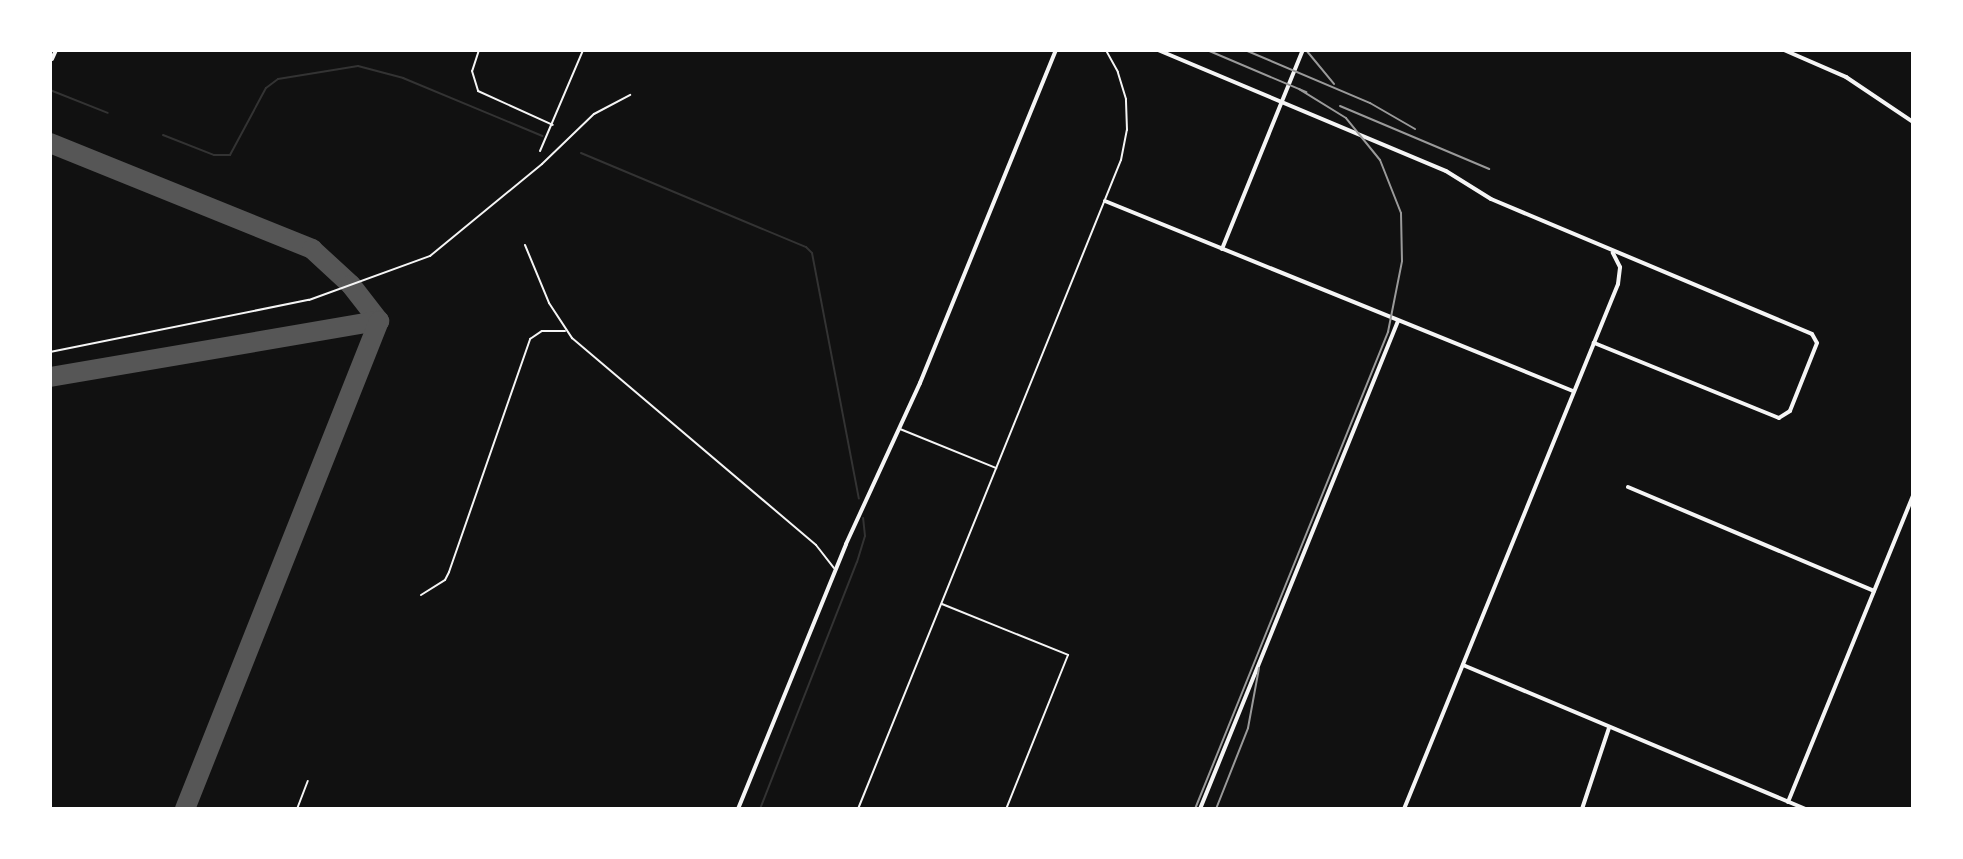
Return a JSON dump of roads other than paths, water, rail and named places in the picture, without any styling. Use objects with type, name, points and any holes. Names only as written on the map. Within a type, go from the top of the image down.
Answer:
[{"type":"street","points":[[52,59],[56,50]]},
{"type":"street","points":[[738,809],[835,570],[899,429],[1056,50]]},
{"type":"street","points":[[1158,50],[1446,171],[1491,199],[1812,334],[1817,343],[1790,411],[1779,418],[1594,343]]},
{"type":"street","points":[[1222,249],[1303,50]]},
{"type":"street","points":[[1784,50],[1846,77],[1913,122]]},
{"type":"street","points":[[1799,57],[1802,50]]},
{"type":"street","points":[[1105,201],[1574,392]]},
{"type":"street","points":[[1404,809],[1621,275],[1617,259],[1608,249]]},
{"type":"street","points":[[1200,809],[1398,321]]},
{"type":"street","points":[[1628,487],[1874,591]]},
{"type":"street","points":[[1788,802],[1913,495]]},
{"type":"street","points":[[1463,665],[1805,809]]},
{"type":"street","points":[[1582,809],[1610,727]]},
{"type":"lane","points":[[479,50],[472,71],[478,91],[553,125]]},
{"type":"lane","points":[[540,151],[583,50]]},
{"type":"lane","points":[[858,809],[1121,160],[1127,130],[1123,86],[1106,50]]},
{"type":"lane","points":[[50,352],[312,300],[430,256],[542,164],[594,114],[630,95]]},
{"type":"lane","points":[[525,245],[549,303],[587,354],[816,545],[835,570]]},
{"type":"lane","points":[[421,595],[445,580],[449,572],[530,339],[542,331],[567,331]]},
{"type":"lane","points":[[899,429],[996,468]]},
{"type":"lane","points":[[941,604],[1068,655],[1006,809]]},
{"type":"lane","points":[[297,809],[308,781]]},
{"type":"waterway","points":[[163,135],[214,155],[230,155],[266,88],[278,79],[358,66],[403,78],[542,136]]},
{"type":"waterway","points":[[50,90],[108,113]]},
{"type":"waterway","points":[[581,153],[806,247],[812,253],[859,499]]},
{"type":"waterway","points":[[760,809],[857,562],[865,536],[863,518]]},
{"type":"railway","points":[[1207,50],[1306,92]]},
{"type":"railway","points":[[1245,50],[1370,103],[1415,129]]},
{"type":"railway","points":[[1306,50],[1334,84]]},
{"type":"railway","points":[[1195,809],[1388,332],[1402,261],[1401,213],[1380,160],[1346,118],[1299,89]]},
{"type":"railway","points":[[1340,106],[1489,169]]},
{"type":"railway","points":[[1216,809],[1248,728],[1259,668]]}]
